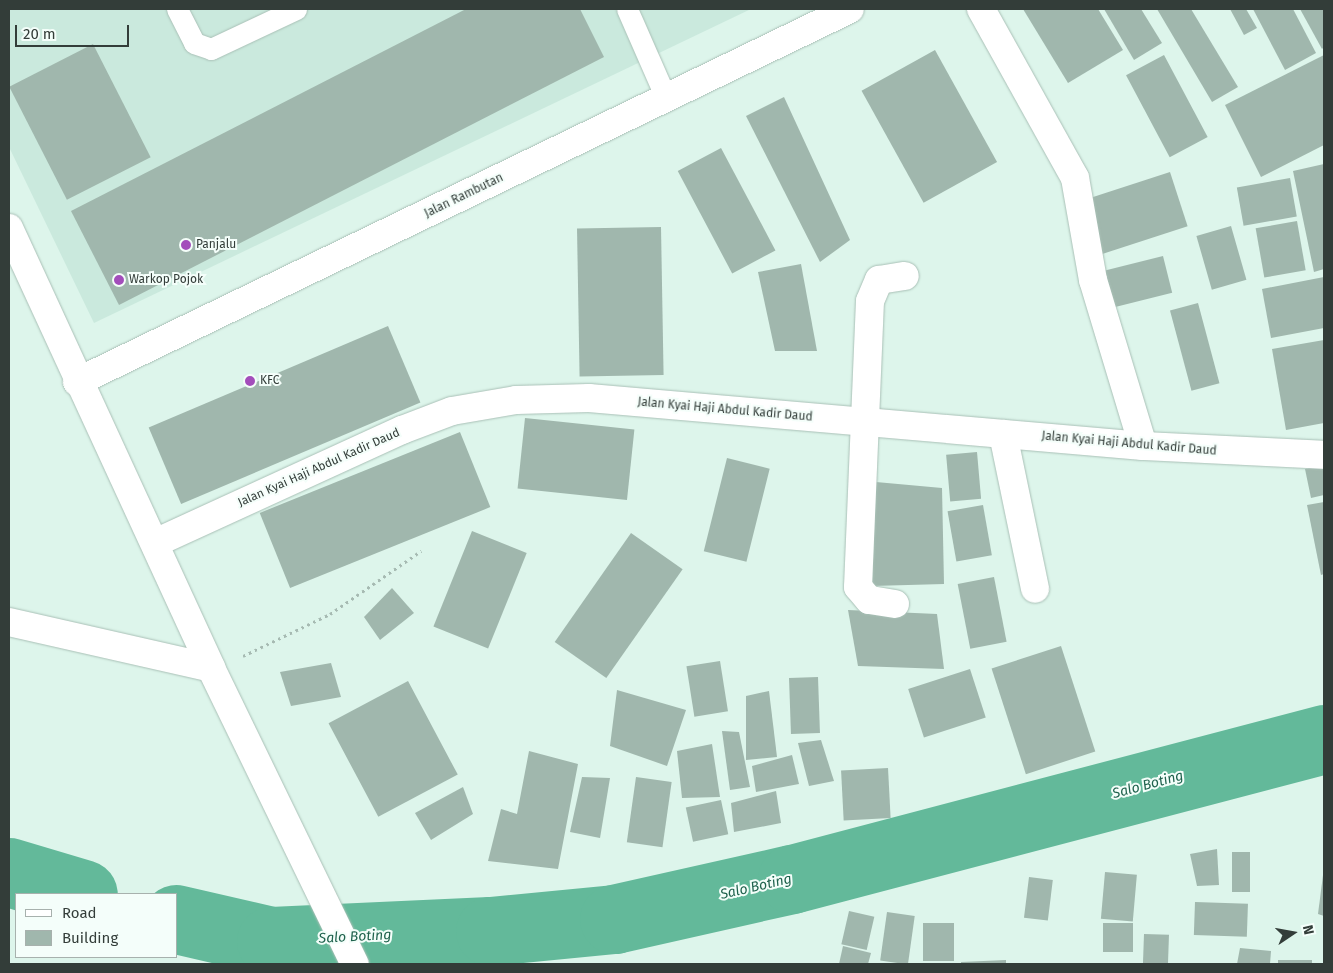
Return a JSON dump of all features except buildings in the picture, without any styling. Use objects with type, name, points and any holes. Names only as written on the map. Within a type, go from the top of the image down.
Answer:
[{"type":"street","name":"Jalan Rambutan","points":[[77,382],[666,98],[798,19],[850,9]]},
{"type":"street","points":[[980,9],[1075,178],[1093,280],[1143,446]]},
{"type":"street","points":[[9,228],[77,382],[155,543],[211,668],[317,882],[355,964]]},
{"type":"street","points":[[895,604],[869,600],[858,587],[874,287],[879,280],[905,276]]},
{"type":"street","name":"Jalan Kyai Haji Abdul Kadir Daud","points":[[155,543],[402,430],[485,402],[588,398],[1143,446],[1324,455]]},
{"type":"street","points":[[1003,434],[1035,589]]},
{"type":"street","points":[[9,622],[211,668]]},
{"type":"lane","points":[[177,9],[194,43],[211,49],[296,9]]},
{"type":"lane","points":[[627,9],[666,98]]},
{"type":"path","points":[[211,668],[300,631],[421,551]]},
{"type":"shaded area","points":[[9,9],[751,9],[94,323],[9,147]]},
{"type":"waterway","name":"Salo Boting","points":[[178,919],[271,941],[490,931],[614,919],[792,879],[1324,739]]},
{"type":"waterway","name":"Salo Boting","points":[[9,872],[80,893]]},
{"type":"place","name":"Panjalu","points":[[186,245]]},
{"type":"place","name":"Warkop Pojok","points":[[119,280]]},
{"type":"place","name":"KFC","points":[[250,381]]}]
